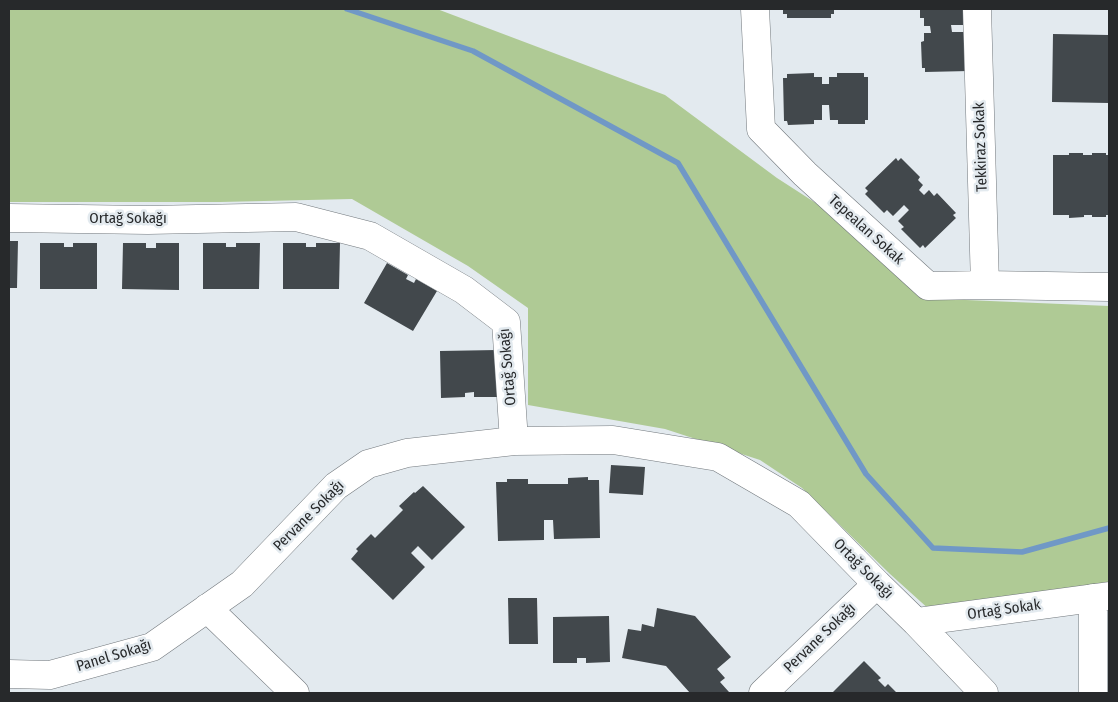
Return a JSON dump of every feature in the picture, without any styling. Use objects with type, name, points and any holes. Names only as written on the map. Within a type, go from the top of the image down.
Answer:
[{"type":"street","name":"Tepealan Sokak","points":[[755,9],[761,129],[805,174],[928,286],[1109,287]]},
{"type":"street","name":"Tekkiraz Sokak","points":[[977,9],[985,285]]},
{"type":"street","name":"Ortağ Sokağı","points":[[9,218],[148,220],[296,217],[370,236],[464,290],[506,322],[514,441],[613,440],[718,457],[799,504],[984,693]]},
{"type":"street","name":"Pervane Sokağı","points":[[207,608],[242,584],[336,486],[368,464],[407,453],[514,441]]},
{"type":"street","name":"Pervane Sokağı","points":[[763,693],[877,584]]},
{"type":"street","points":[[1094,693],[1101,597]]},
{"type":"street","name":"Ortağ Sokak","points":[[916,622],[1101,597]]},
{"type":"street","name":"Panel Sokağı","points":[[9,674],[50,675],[152,647],[207,608]]},
{"type":"street","points":[[207,608],[295,693]]},
{"type":"green space","points":[[9,9],[437,9],[665,95],[777,178],[966,300],[1109,306],[1109,583],[931,611],[890,574],[802,488],[760,460],[665,429],[528,405],[528,308],[468,266],[352,199],[220,202],[9,202]]},
{"type":"building","points":[[783,9],[834,9],[834,14],[831,14],[831,18],[787,18],[787,14],[783,14]]},
{"type":"building","points":[[920,9],[971,9],[967,25],[951,25],[952,32],[967,32],[969,71],[925,72],[925,68],[922,68],[921,42],[924,41],[924,33],[931,33],[930,26],[924,26],[924,18],[920,18]]},
{"type":"building","points":[[1053,34],[1109,35],[1109,103],[1052,102]]},
{"type":"building","points":[[814,73],[814,77],[822,77],[822,84],[829,84],[829,77],[837,77],[837,73],[864,73],[864,77],[868,77],[868,120],[865,120],[865,124],[838,124],[838,120],[830,120],[829,105],[822,105],[822,120],[814,120],[814,124],[788,125],[787,121],[784,121],[783,78],[787,78],[787,74]]},
{"type":"building","points":[[1069,153],[1092,155],[1092,153],[1106,153],[1106,155],[1109,155],[1109,215],[1106,215],[1106,217],[1084,215],[1084,217],[1069,218],[1069,215],[1053,215],[1053,155],[1069,155]]},
{"type":"building","points":[[896,158],[898,161],[901,158],[920,177],[918,180],[923,185],[919,190],[924,195],[929,190],[934,196],[937,193],[956,213],[953,215],[956,218],[925,248],[923,245],[920,248],[901,229],[904,227],[898,221],[909,210],[904,205],[893,216],[887,210],[884,213],[865,194],[868,191],[865,188]]},
{"type":"building","points":[[9,241],[18,241],[17,288],[9,288]]},
{"type":"building","points":[[40,243],[64,243],[64,247],[73,247],[73,243],[97,243],[97,289],[40,289]]},
{"type":"building","points":[[123,243],[146,243],[146,248],[156,248],[156,243],[179,243],[179,290],[122,289]]},
{"type":"building","points":[[203,243],[226,243],[226,247],[236,247],[236,243],[260,243],[259,289],[203,289]]},
{"type":"building","points":[[283,243],[306,243],[306,247],[316,247],[316,243],[340,243],[339,289],[283,289]]},
{"type":"building","points":[[387,263],[408,275],[406,279],[414,283],[416,279],[437,291],[413,331],[364,303]]},
{"type":"building","points":[[497,350],[498,397],[474,397],[474,392],[465,393],[465,397],[441,398],[440,351]]},
{"type":"building","points":[[611,465],[645,467],[643,495],[609,493]]},
{"type":"building","points":[[588,477],[588,480],[599,480],[600,538],[554,539],[553,520],[544,520],[544,540],[498,541],[496,482],[507,482],[507,479],[528,479],[528,484],[568,484],[568,478]]},
{"type":"building","points":[[423,486],[465,527],[432,560],[418,546],[411,553],[425,567],[393,600],[351,559],[358,551],[356,549],[371,534],[375,538],[403,510],[399,506]]},
{"type":"building","points":[[508,598],[537,598],[538,644],[509,644]]},
{"type":"building","points":[[657,608],[695,616],[731,657],[717,669],[725,678],[720,682],[729,692],[690,693],[666,666],[622,658],[628,629],[641,631],[642,624],[654,627]]},
{"type":"building","points":[[609,616],[610,662],[586,663],[586,658],[577,658],[577,663],[553,663],[553,617]]},
{"type":"building","points":[[864,661],[881,678],[878,680],[885,687],[888,684],[897,693],[832,693]]},
{"type":"waterway","points":[[347,9],[473,51],[678,163],[866,474],[933,548],[1022,552],[1109,528]]}]
